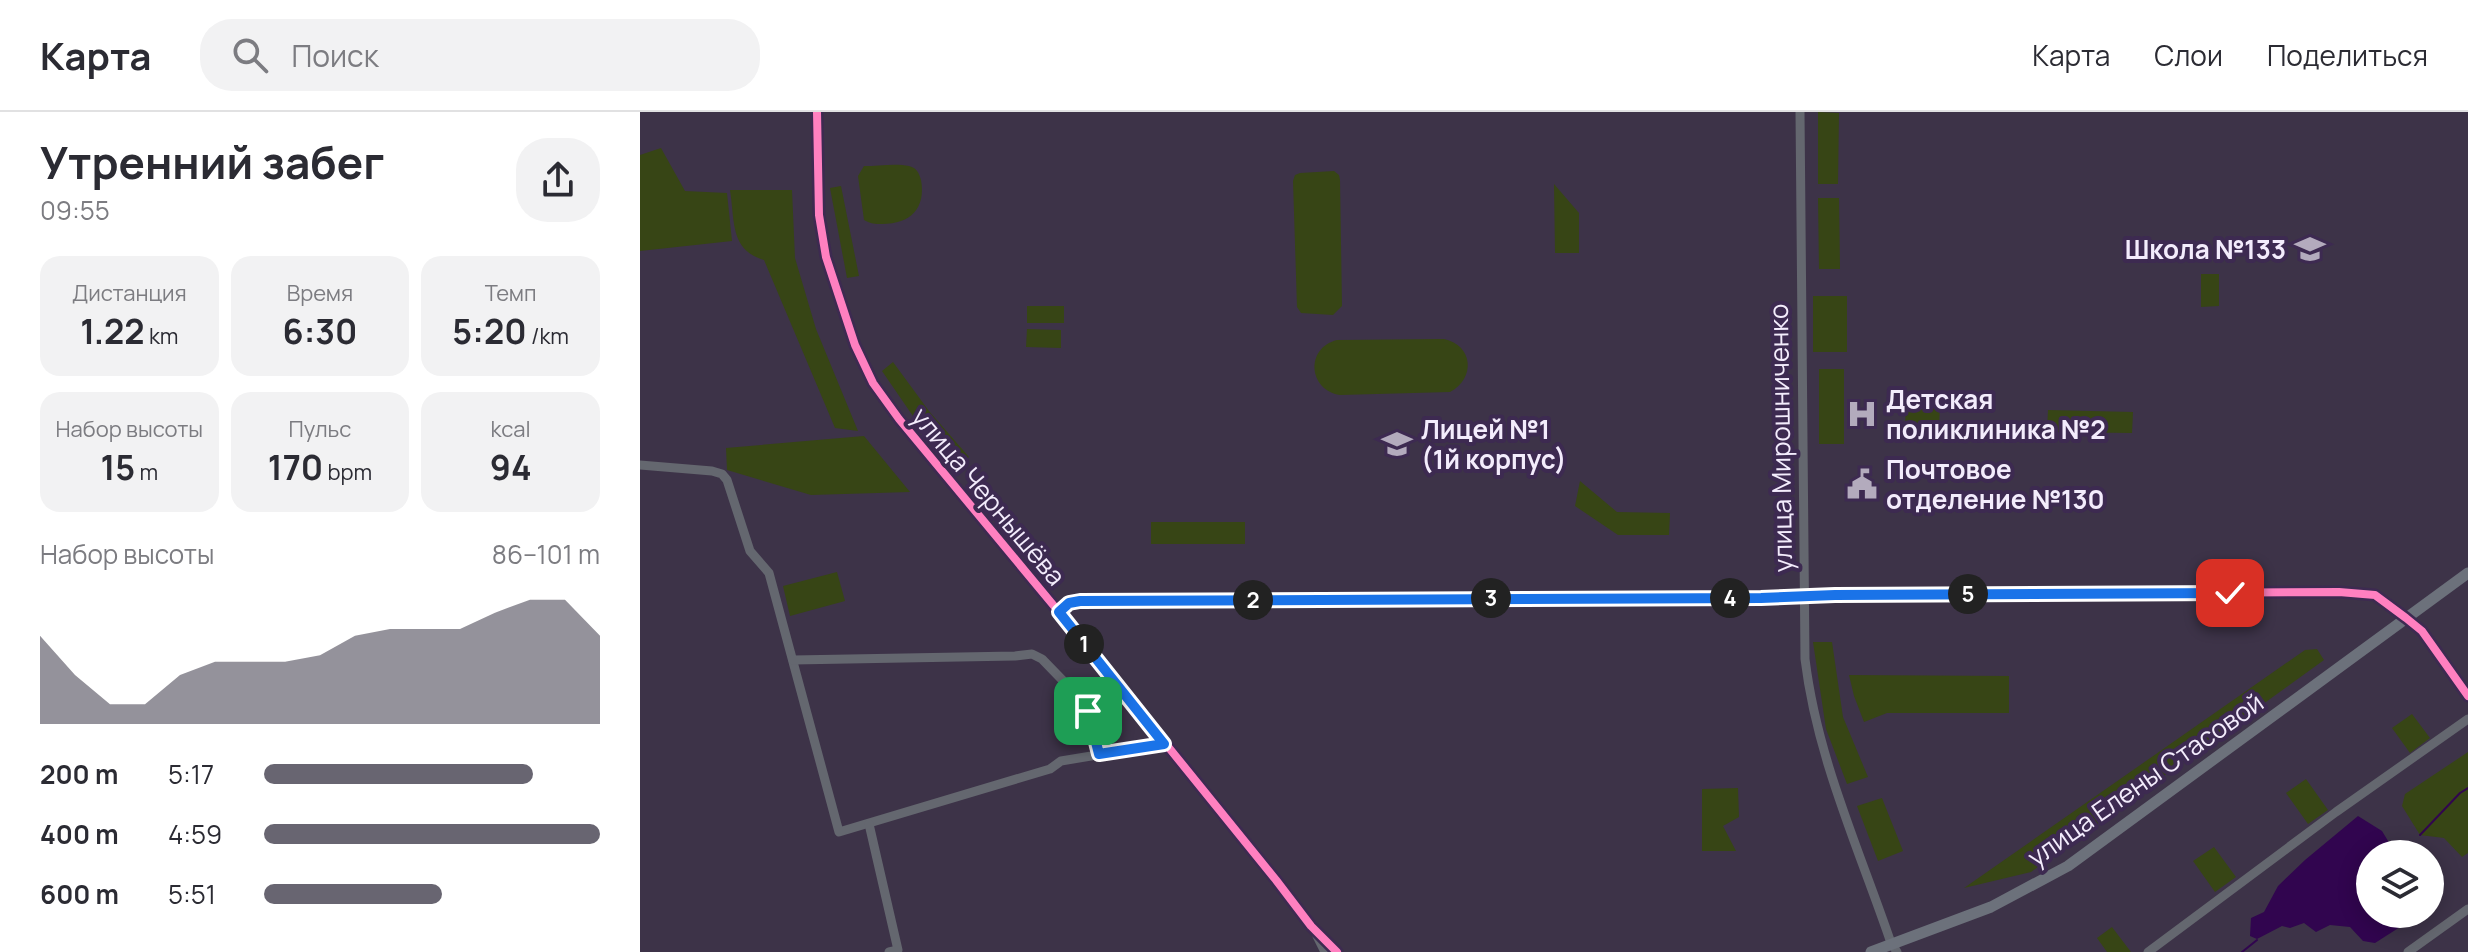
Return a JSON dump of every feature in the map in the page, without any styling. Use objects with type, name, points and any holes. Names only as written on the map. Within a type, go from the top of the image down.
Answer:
[{"type":"main road","name":"улица Елены Стасовой","points":[[1871,952],[1894,947],[1991,907],[2068,866],[2468,573]]},
{"type":"street","name":"улица Чернышёва","points":[[817,112],[819,215],[826,257],[855,345],[873,383],[1311,926],[1337,952]]},
{"type":"street","name":"улица Мирошниченко","points":[[1800,112],[1804,597],[1809,697],[1822,750],[1894,947]]},
{"type":"street","points":[[640,465],[712,471],[722,474],[727,480],[750,551],[769,573],[839,832],[1050,769],[1061,761],[1164,744]]},
{"type":"street","points":[[1059,612],[1069,603],[1090,600],[2339,592],[2375,595],[2406,618],[2422,631],[2468,696]]},
{"type":"street","points":[[793,660],[1032,654],[1042,659],[1088,711],[1099,754]]},
{"type":"street","points":[[2148,952],[2307,833],[2468,719]]},
{"type":"street","points":[[869,824],[898,950],[889,952]]},
{"type":"street","points":[[2408,952],[2468,909]]},
{"type":"street","name":"улица Чернышёва","points":[[1311,926],[1325,952]]},
{"type":"green space","points":[[1818,112],[1839,113],[1838,184],[1818,184]]},
{"type":"green space","points":[[661,148],[685,191],[727,193],[732,241],[640,251],[640,155]]},
{"type":"green space","points":[[898,165],[916,169],[922,190],[919,206],[901,221],[875,224],[864,220],[858,176],[864,166]]},
{"type":"green space","points":[[1334,171],[1340,180],[1342,306],[1333,315],[1301,313],[1297,307],[1293,181],[1295,175],[1300,173]]},
{"type":"green space","points":[[1554,184],[1579,213],[1579,253],[1555,253]]},
{"type":"green space","points":[[841,186],[859,276],[847,278],[830,188]]},
{"type":"green space","points":[[730,190],[792,190],[795,258],[816,329],[858,431],[835,428],[764,260],[745,249],[736,233]]},
{"type":"green space","points":[[1818,198],[1839,198],[1840,269],[1819,269]]},
{"type":"green space","points":[[2201,274],[2219,274],[2219,306],[2201,307]]},
{"type":"green space","points":[[1813,296],[1847,296],[1847,352],[1813,352]]},
{"type":"green space","points":[[1027,306],[1064,306],[1064,323],[1027,323]]},
{"type":"green space","points":[[1027,329],[1061,330],[1061,348],[1026,347]]},
{"type":"green space","points":[[1444,339],[1461,348],[1468,362],[1464,379],[1450,392],[1340,395],[1329,392],[1322,385],[1314,369],[1319,351],[1337,340]]},
{"type":"green space","points":[[893,362],[929,411],[969,457],[957,468],[917,422],[882,371]]},
{"type":"green space","points":[[1819,369],[1844,369],[1844,444],[1819,444]]},
{"type":"green space","points":[[1906,403],[1940,403],[1939,429],[1905,428]]},
{"type":"green space","points":[[2048,410],[2133,412],[2132,433],[2047,432]]},
{"type":"green space","points":[[864,436],[910,492],[811,495],[727,470],[726,448]]},
{"type":"green space","points":[[1580,481],[1617,512],[1670,513],[1669,535],[1618,535],[1575,506]]},
{"type":"green space","points":[[1151,522],[1245,522],[1245,544],[1151,544]]},
{"type":"green space","points":[[837,572],[845,601],[790,616],[783,586]]},
{"type":"green space","points":[[1813,642],[1832,642],[1843,717],[1868,777],[1847,784],[1826,729]]},
{"type":"green space","points":[[2317,649],[2324,660],[2031,872],[1964,888],[2305,650]]},
{"type":"green space","points":[[1849,675],[2009,676],[2009,713],[1887,713],[1864,722]]},
{"type":"green space","points":[[2412,714],[2430,738],[2410,753],[2392,728]]},
{"type":"green space","points":[[2468,752],[2468,853],[2462,857],[2444,838],[2420,835],[2402,806],[2405,794]]},
{"type":"green space","points":[[2306,779],[2328,810],[2308,824],[2286,793]]},
{"type":"green space","points":[[1738,788],[1739,817],[1723,826],[1736,851],[1702,851],[1702,789]]},
{"type":"green space","points":[[1882,798],[1903,851],[1878,861],[1857,806]]},
{"type":"green space","points":[[2214,847],[2236,877],[2215,892],[2193,861]]},
{"type":"green space","points":[[2112,927],[2131,952],[2107,952],[2097,938]]},
{"type":"shaded area","points":[[2358,816],[2382,831],[2387,840],[2356,840],[2356,928],[2398,928],[2375,943],[2363,941],[2350,927],[2330,925],[2316,932],[2304,923],[2290,928],[2282,926],[2257,939],[2250,936],[2251,918],[2264,912],[2278,886]]},
{"type":"waterway","points":[[2420,835],[2468,788]]},
{"type":"waterway","points":[[2242,952],[2257,940]]},
{"type":"cycle path","points":[[817,112],[819,215],[826,257],[855,345],[873,383],[1311,926],[1337,952]]},
{"type":"cycle path","points":[[1059,612],[1069,603],[1090,600],[2339,592],[2375,595],[2406,618],[2422,631],[2468,696]]},
{"type":"place","name":"Школа №133","points":[[2310,249]]},
{"type":"place","name":"Детская поликлиника №2","points":[[1862,414]]},
{"type":"place","name":"Лицей №1 (1й корпус)","points":[[1397,444]]},
{"type":"place","name":"Почтовое отделение №130","points":[[1862,484]]},
{"type":"route","points":[[1088,711],[1099,754],[1164,744],[1059,612],[1069,603],[1080,601],[2230,593]]}]
